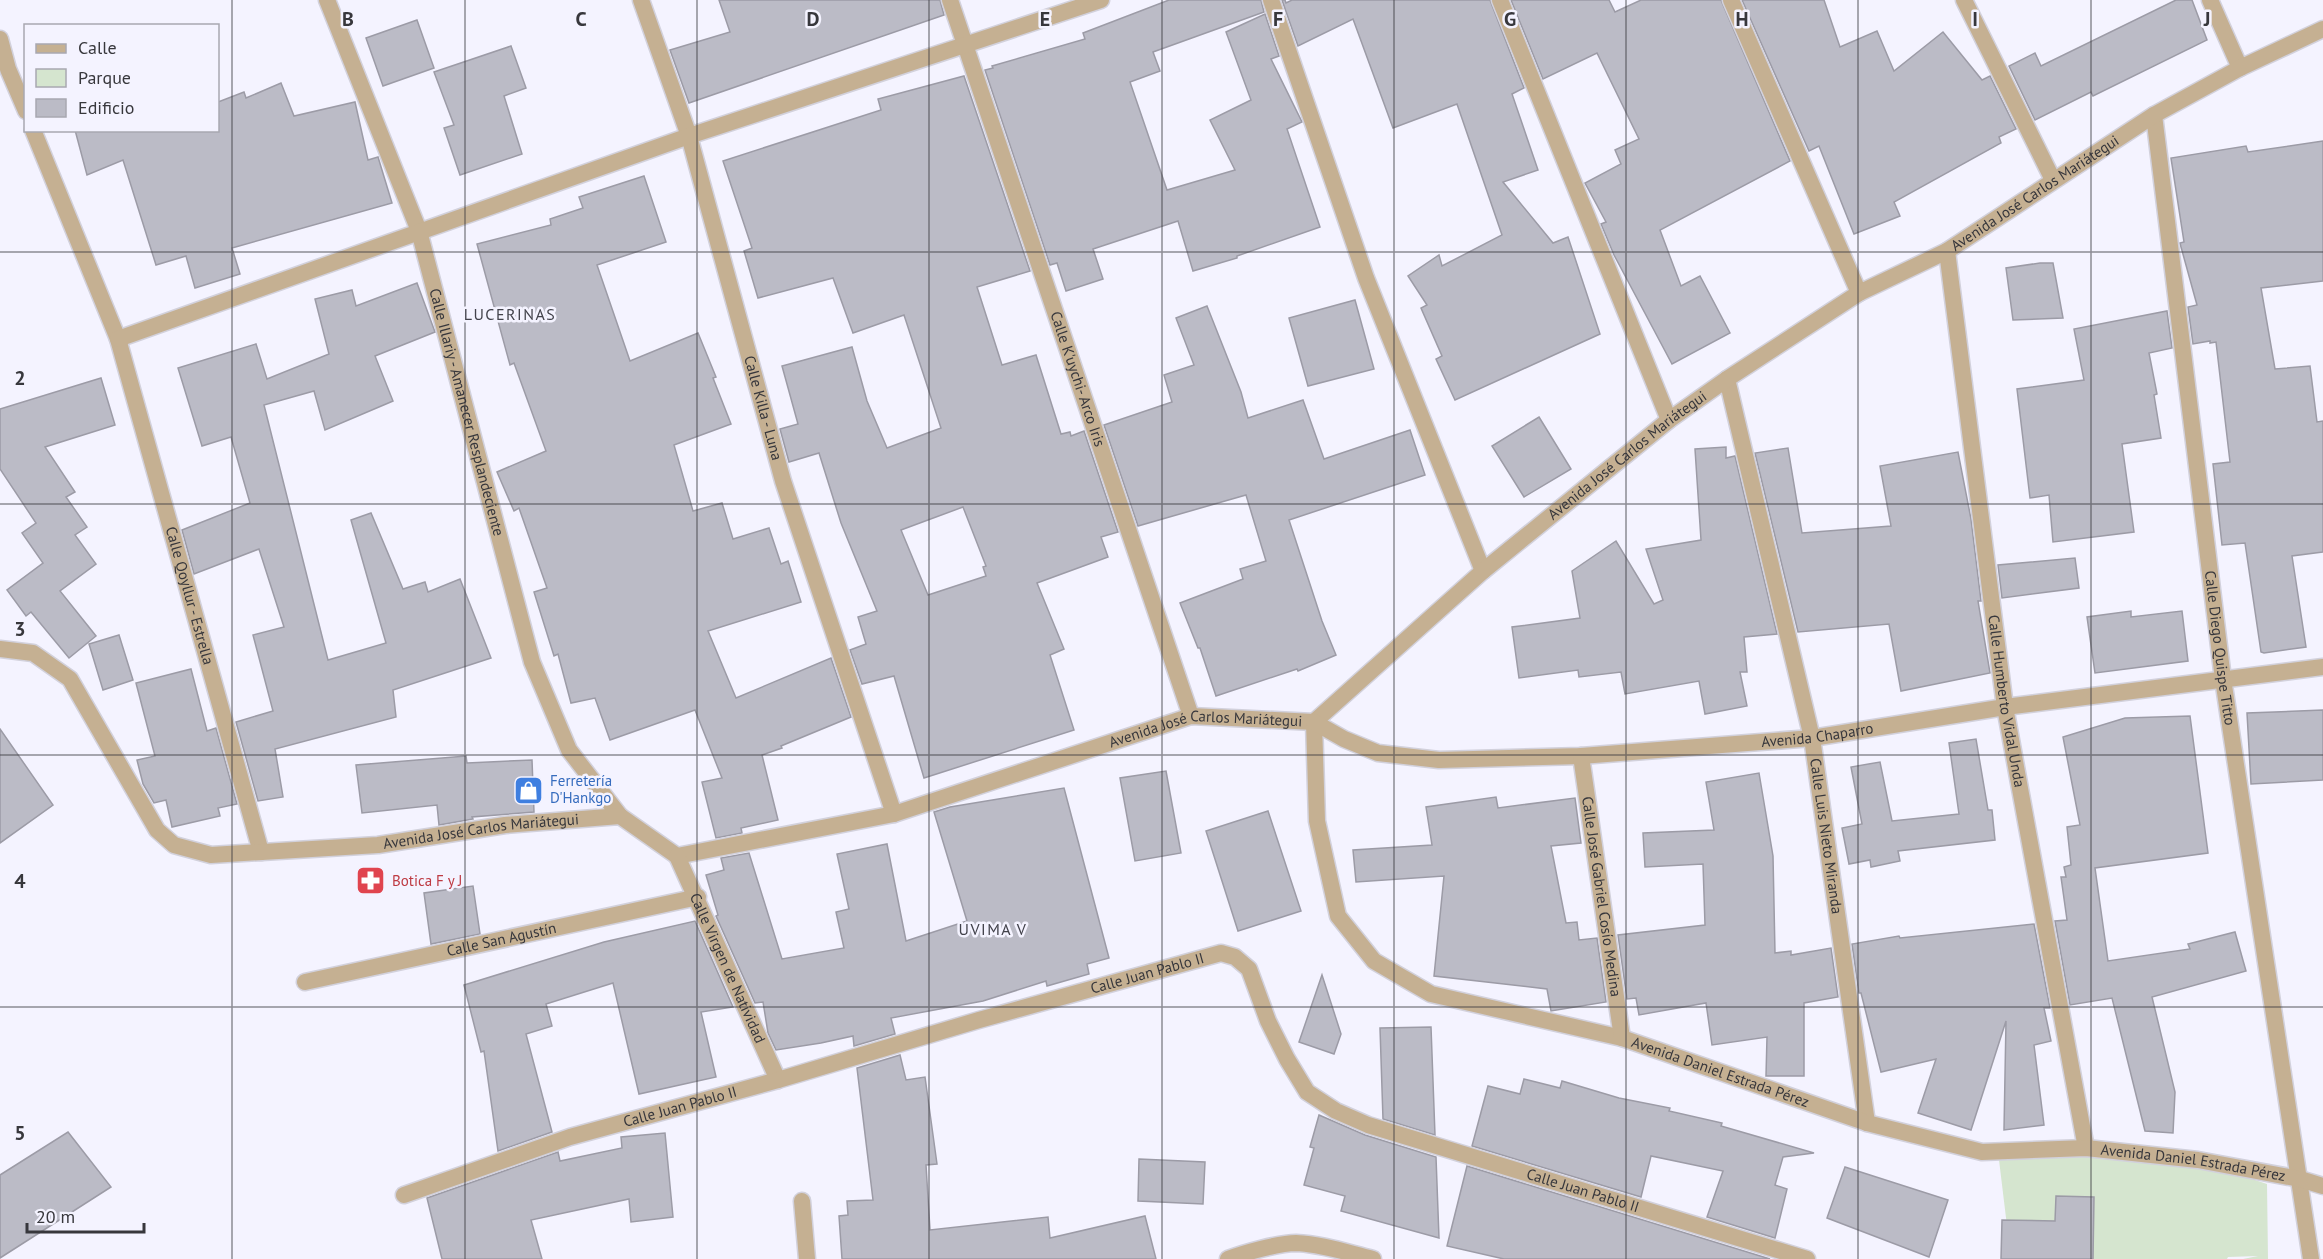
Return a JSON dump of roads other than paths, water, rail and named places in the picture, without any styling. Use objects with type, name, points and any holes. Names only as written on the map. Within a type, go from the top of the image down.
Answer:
[{"type":"street","name":"Calle Illariy - Amanecer Resplandeciente","points":[[327,0],[419,231],[532,662],[569,750],[620,816]]},
{"type":"street","name":"Calle Killa - Luna","points":[[641,0],[689,136],[783,481],[894,814]]},
{"type":"street","name":"Calle K'uychi- Arco Iris","points":[[950,0],[1191,716]]},
{"type":"street","points":[[118,339],[689,136],[1101,0]]},
{"type":"street","points":[[1271,0],[1366,278],[1483,571]]},
{"type":"street","points":[[1500,0],[1669,420]]},
{"type":"street","points":[[1731,0],[1859,293]]},
{"type":"street","points":[[1964,0],[2053,180]]},
{"type":"street","points":[[2210,0],[2240,68]]},
{"type":"street","name":"Avenida José Carlos Mariátegui","points":[[677,856],[894,814],[1191,716],[1314,722],[1483,571],[1669,420],[1727,379],[1859,293],[1947,251],[2154,115],[2240,68],[2323,29]]},
{"type":"street","points":[[0,39],[4,72],[24,107]]},
{"type":"street","name":"Calle Diego Quispe Titto","points":[[2154,115],[2223,679],[2311,1259]]},
{"type":"street","name":"Calle Qoyllur - Estrella","points":[[34,132],[118,339],[261,852]]},
{"type":"street","name":"Calle Humberto Vidal Unda","points":[[1947,251],[2005,707],[2085,1148]]},
{"type":"street","name":"Calle Luis Nieto Miranda","points":[[1727,379],[1812,738],[1867,1123]]},
{"type":"street","name":"Avenida José Carlos Mariátegui","points":[[0,649],[33,653],[70,679],[157,830],[174,844],[211,855],[378,845],[505,825],[620,816]]},
{"type":"street","name":"Avenida Chaparro","points":[[1314,722],[1344,739],[1378,753],[1438,760],[1581,756],[1812,738],[2005,707],[2323,667]]},
{"type":"street","name":"Avenida Daniel Estrada Pérez","points":[[1314,722],[1317,821],[1338,916],[1374,961],[1431,994],[1622,1038],[1867,1123],[1982,1152],[2085,1148],[2198,1160],[2300,1179],[2323,1186]]},
{"type":"street","name":"Calle José Gabriel Cosío Medina","points":[[1581,756],[1622,1038]]},
{"type":"street","points":[[620,816],[677,856]]},
{"type":"street","name":"Calle Virgen de Natividad","points":[[677,856],[698,897],[778,1080]]},
{"type":"street","name":"Calle San Agustín","points":[[305,982],[698,897]]},
{"type":"street","name":"Calle Juan Pablo II","points":[[404,1195],[570,1137],[1221,953],[1235,957],[1249,969],[1268,1021],[1307,1092],[1335,1111],[1368,1125],[1807,1259]]},
{"type":"street","points":[[802,1201],[807,1259]]},
{"type":"street","points":[[1228,1259],[1294,1243],[1369,1258]]},
{"type":"place","name":"Ferretería D'Hankgo","points":[[529,790]]},
{"type":"place","name":"Botica F y J","points":[[371,881]]},
{"type":"district","name":"LUCERINAS","points":[[510,314]]},
{"type":"district","name":"UVIMA V","points":[[993,929]]}]
